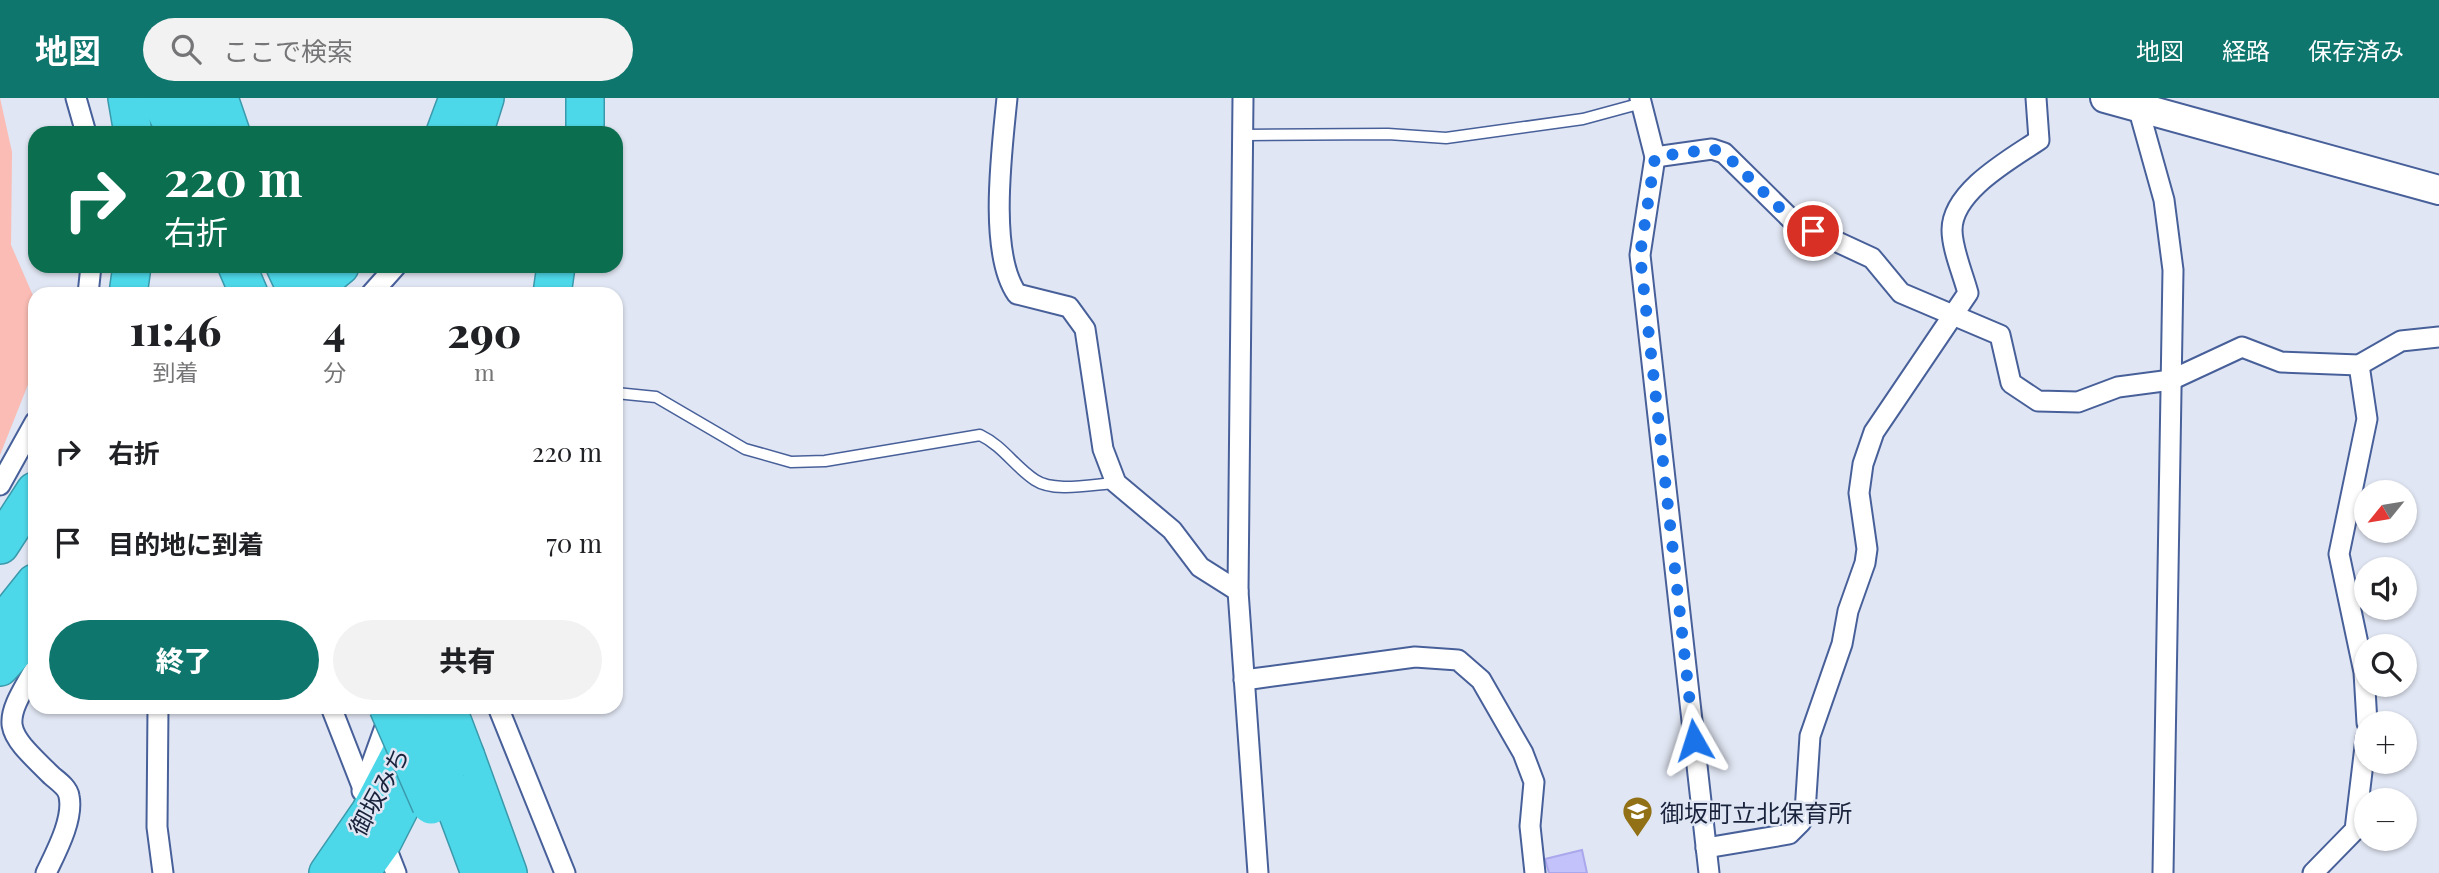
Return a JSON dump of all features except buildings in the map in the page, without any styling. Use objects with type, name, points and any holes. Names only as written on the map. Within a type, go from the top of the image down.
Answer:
[{"type":"highway","points":[[127,98],[132,126]]},
{"type":"highway","points":[[159,98],[173,126]]},
{"type":"highway","points":[[189,98],[203,126]]},
{"type":"highway","points":[[219,98],[229,126]]},
{"type":"highway","points":[[448,126],[458,98]]},
{"type":"highway","points":[[476,126],[485,98]]},
{"type":"highway","points":[[563,98],[563,126]]},
{"type":"highway","points":[[584,98],[585,126]]},
{"type":"highway","points":[[314,287],[332,273]]},
{"type":"highway","points":[[345,287],[361,273]]},
{"type":"highway","points":[[250,278],[267,287]]},
{"type":"highway","points":[[0,545],[28,502]]},
{"type":"highway","points":[[0,598],[28,564]]},
{"type":"highway","points":[[0,627],[28,592]]},
{"type":"highway","points":[[0,667],[28,636]]},
{"type":"highway","points":[[395,714],[448,781],[508,873]]},
{"type":"highway","points":[[421,714],[480,873]]},
{"type":"highway","name":"御坂みち","points":[[360,873],[421,714]]},
{"type":"highway","points":[[447,714],[448,781],[460,873]]},
{"type":"highway","name":"御坂みち","points":[[328,873],[378,829],[448,714]]},
{"type":"street","points":[[76,98],[84,126]]},
{"type":"street","points":[[486,126],[496,98]]},
{"type":"street","points":[[1007,98],[999,188],[1006,279],[1017,294],[1069,307],[1085,329],[1103,449],[1116,483],[1172,530],[1200,567],[1238,591]]},
{"type":"street","points":[[1242,98],[1244,135],[1238,591],[1258,873]]},
{"type":"street","points":[[1706,848],[1789,834],[1801,822],[1805,812],[1810,736],[1842,645],[1848,611],[1865,563],[1867,549],[1858,493],[1863,464],[1874,432],[1968,293],[1952,229],[1957,214],[1978,180],[2039,140],[2036,98]]},
{"type":"street","points":[[2105,98],[2139,103],[2439,190]]},
{"type":"street","points":[[1643,100],[1655,157],[1640,255],[1709,873]]},
{"type":"street","points":[[2139,103],[2164,200],[2173,270],[2163,873]]},
{"type":"street","points":[[1655,157],[1712,149],[1724,153],[1794,222],[1872,258],[1901,293],[2000,335],[2011,383],[2038,401],[2078,402],[2118,387],[2171,380],[2242,347],[2281,362],[2359,365],[2401,341],[2439,337]]},
{"type":"street","points":[[377,287],[390,273]]},
{"type":"street","points":[[2359,365],[2367,419],[2339,554],[2364,672],[2366,711]]},
{"type":"street","points":[[0,485],[28,435]]},
{"type":"street","points":[[1244,680],[1415,657],[1458,660],[1481,680],[1523,753],[1534,782],[1530,826],[1535,873]]},
{"type":"street","points":[[28,677],[12,696],[4,714],[7,732],[69,792],[71,809],[46,873]]},
{"type":"street","points":[[158,714],[157,827],[163,873]]},
{"type":"street","points":[[334,714],[378,829]]},
{"type":"street","points":[[378,829],[389,714]]},
{"type":"street","points":[[501,714],[565,873]]},
{"type":"street","points":[[2313,873],[2355,830],[2362,774]]},
{"type":"lane","points":[[1244,135],[1388,134],[1446,138],[1583,119],[1643,100]]},
{"type":"lane","points":[[623,394],[656,397],[745,449],[791,462],[825,461],[980,435],[996,443],[1035,481],[1048,486],[1116,483]]},
{"type":"shaded area","points":[[0,98],[12,152],[11,245],[29,287],[28,385],[0,455]]},
{"type":"place","name":"御坂町立北保育所","points":[[1637,839]]},
{"type":"route","points":[[1694,740],[1640,255],[1655,157],[1712,149],[1724,153],[1794,222],[1813,231]]}]
